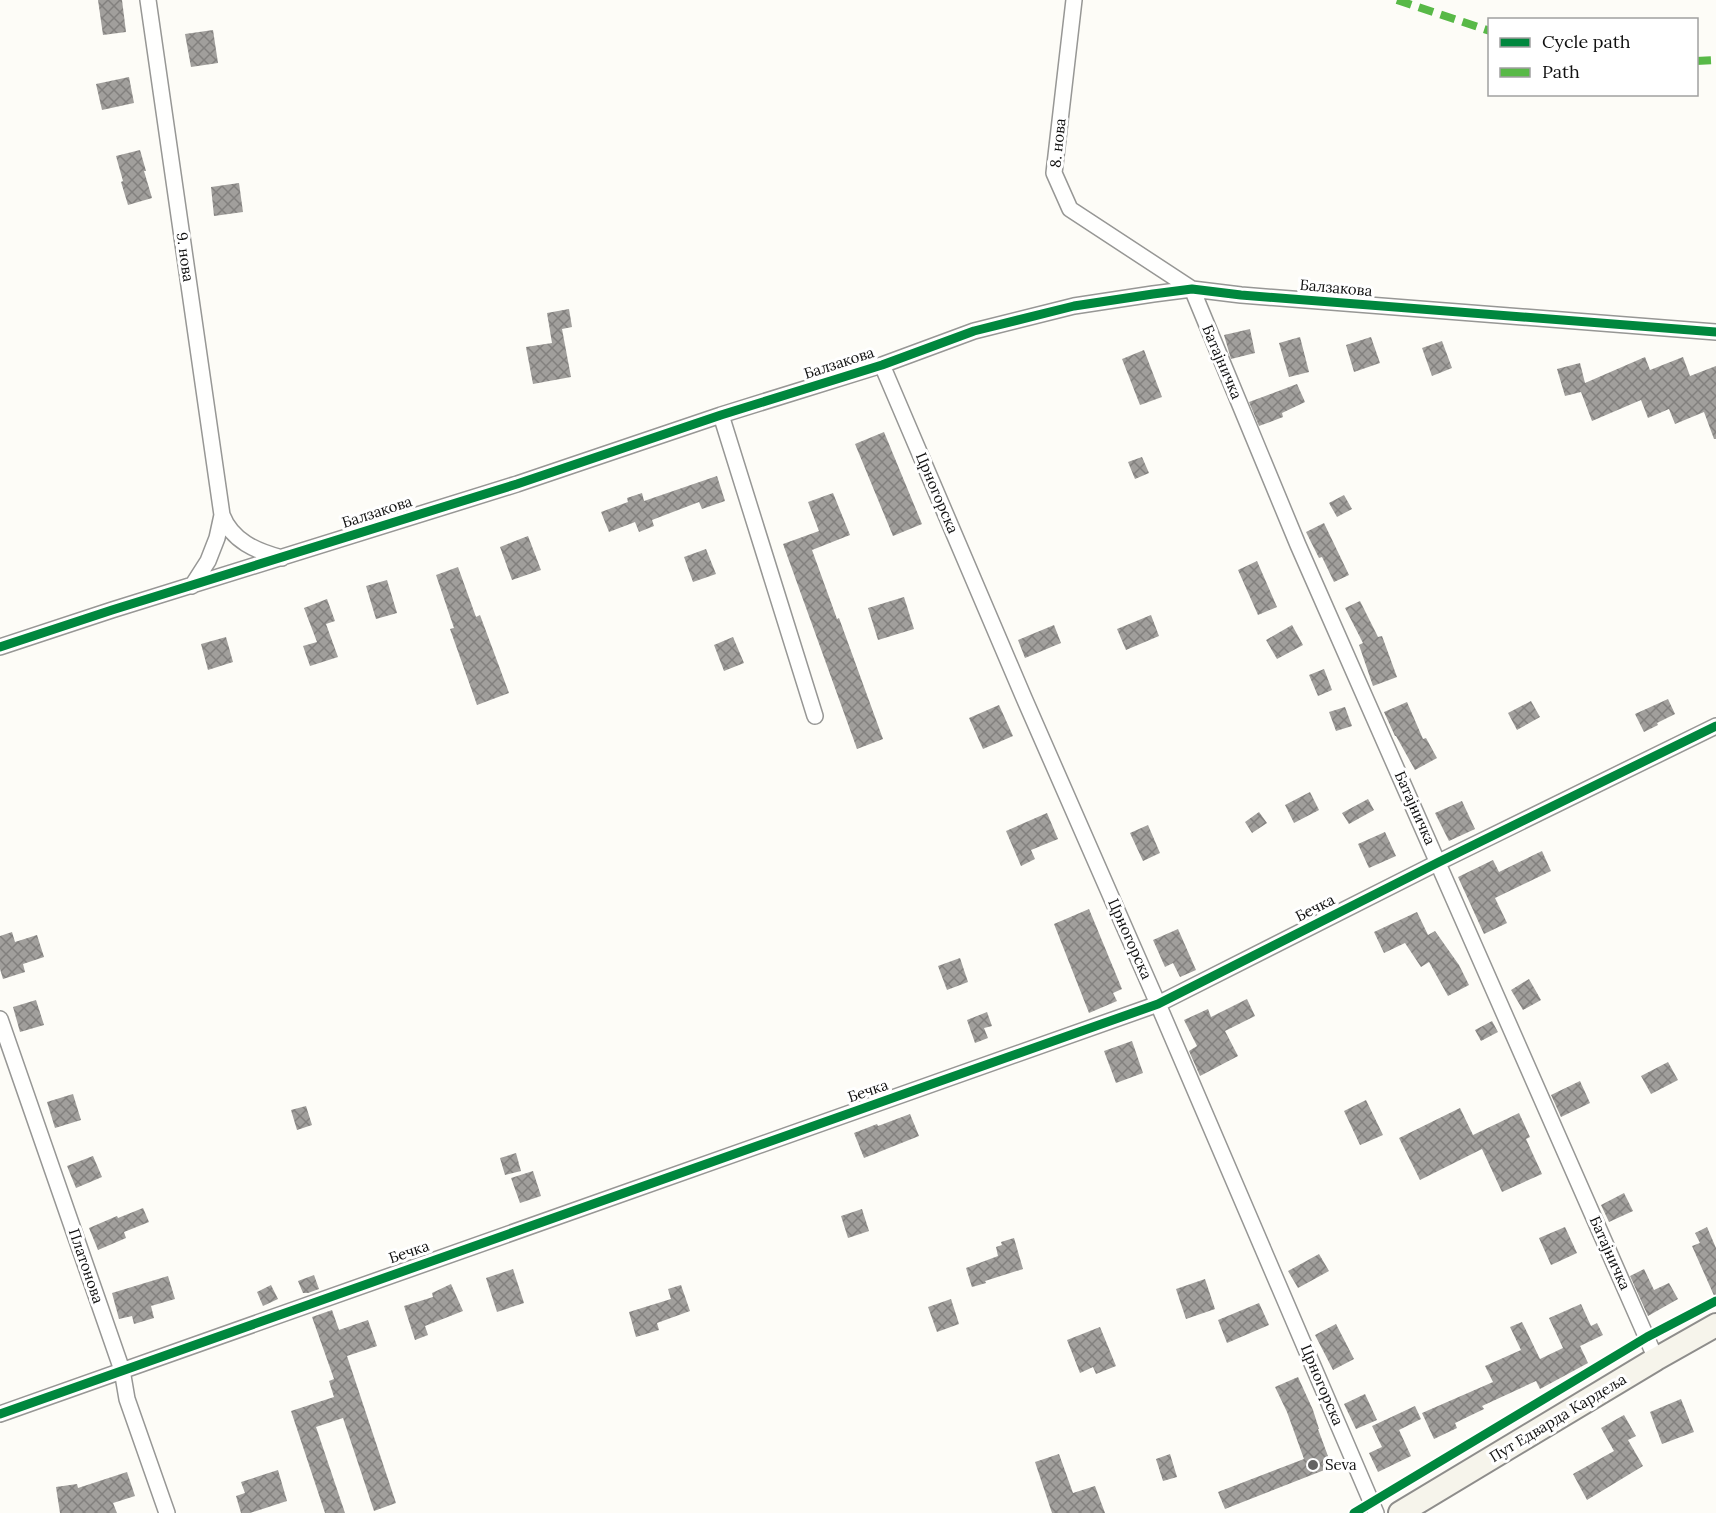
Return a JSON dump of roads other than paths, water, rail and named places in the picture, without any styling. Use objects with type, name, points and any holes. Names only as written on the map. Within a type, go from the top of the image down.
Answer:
[{"type":"main road","name":"Пут Едварда Кардеља","points":[[1400,1513],[1716,1325]]},
{"type":"street","name":"9. нова","points":[[148,0],[222,515],[226,525],[248,546],[262,553],[283,558]]},
{"type":"street","name":"8. нова","points":[[1074,0],[1054,173],[1070,209],[1192,289]]},
{"type":"street","name":"Балзакова","points":[[0,648],[517,484],[722,415],[882,365],[974,331],[1063,309],[1192,289],[1273,298],[1716,332]]},
{"type":"street","name":"Батајничка","points":[[1192,289],[1298,545],[1656,1359]]},
{"type":"street","name":"Црногорска","points":[[882,365],[1376,1513]]},
{"type":"street","points":[[722,415],[815,716]]},
{"type":"street","name":"9. нова","points":[[192,586],[208,561],[217,538],[222,515]]},
{"type":"street","name":"Бечка","points":[[0,1414],[1158,1004],[1716,726]]},
{"type":"street","name":"Платонова","points":[[0,1019],[122,1370],[127,1400],[167,1513]]},
{"type":"place","name":"Seva","points":[[1313,1465]]}]
